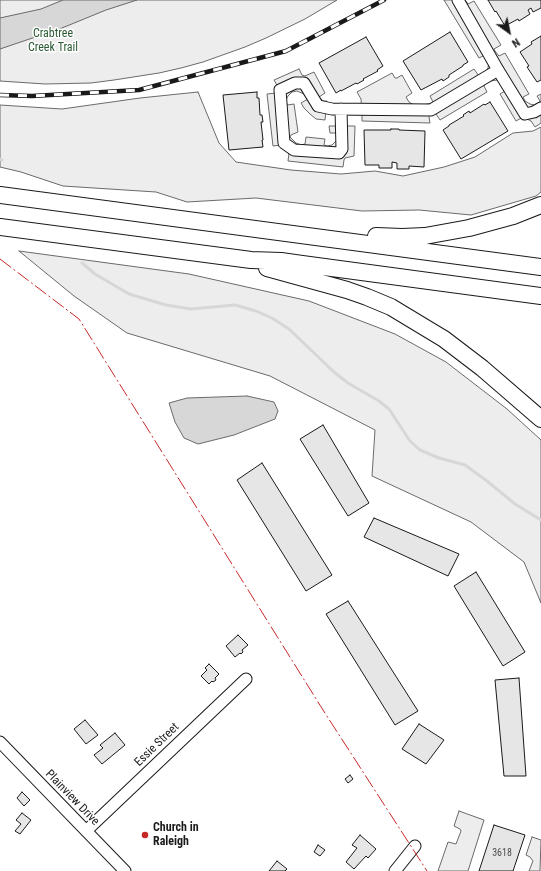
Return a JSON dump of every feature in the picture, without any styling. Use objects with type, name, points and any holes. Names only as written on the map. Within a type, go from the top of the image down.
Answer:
[{"type":"highway","points":[[0,195],[541,267]]},
{"type":"highway","points":[[273,232],[402,237],[425,236],[502,220],[541,205]]},
{"type":"highway","points":[[0,227],[251,260],[281,261],[541,296]]},
{"type":"highway","points":[[215,255],[340,288],[368,297],[391,307],[444,339],[482,368],[541,420]]},
{"type":"street","points":[[458,0],[525,114],[534,112],[541,108]]},
{"type":"street","points":[[341,110],[342,149],[339,153],[294,150],[284,143],[280,90],[295,83],[304,83],[318,106],[332,109],[431,110],[498,70]]},
{"type":"street","name":"Essie Street","points":[[86,831],[246,679]]},
{"type":"street","name":"Plainview Drive","points":[[0,742],[126,871]]},
{"type":"street","points":[[394,871],[415,846]]},
{"type":"shaded area","name":"Crabtree Creek Trail","points":[[0,0],[337,0],[305,19],[266,38],[203,62],[159,73],[114,80],[91,83],[45,84],[0,81]]},
{"type":"shaded area","points":[[63,0],[137,0],[0,49],[0,18],[41,9]]},
{"type":"shaded area","points":[[444,0],[465,0],[468,4],[474,1],[501,45],[494,49],[495,51],[499,56],[505,53],[529,94],[523,97],[525,101],[534,105],[539,103],[540,101],[537,96],[541,94],[541,123],[535,127],[531,121],[523,117],[516,121],[500,94],[505,91],[503,83],[497,80],[485,84],[484,86],[487,92],[440,120],[434,113],[429,117],[430,123],[362,121],[361,99],[357,92],[392,73],[395,78],[402,75],[412,93],[406,97],[409,102],[414,105],[423,105],[432,103],[433,102],[430,96],[474,69],[479,76],[486,71],[489,61],[485,55],[479,58]]},
{"type":"shaded area","points":[[299,69],[302,75],[305,76],[314,72],[325,93],[319,97],[324,101],[327,101],[325,120],[316,119],[304,108],[301,103],[308,99],[304,94],[297,91],[292,92],[286,100],[287,105],[294,104],[298,132],[290,137],[296,143],[301,145],[305,144],[306,137],[325,139],[324,145],[327,146],[332,145],[337,140],[337,133],[330,133],[329,126],[355,126],[354,156],[345,158],[343,167],[288,161],[289,153],[281,145],[273,146],[267,94],[276,93],[278,87],[274,80]]},
{"type":"shaded area","points":[[198,92],[219,143],[236,162],[291,170],[341,174],[375,171],[403,176],[444,167],[475,157],[513,133],[533,131],[541,127],[541,192],[536,196],[471,215],[419,210],[362,211],[256,198],[187,202],[156,192],[63,186],[21,172],[0,167],[0,105],[62,109],[140,98]]},
{"type":"shaded area","points":[[19,251],[189,274],[309,301],[395,334],[446,362],[507,409],[541,440],[541,603],[524,562],[471,522],[372,476],[375,430],[270,376],[127,333],[74,296]]},
{"type":"shaded area","points":[[247,396],[274,402],[278,411],[275,419],[234,435],[198,444],[184,438],[175,422],[169,403],[187,398]]},
{"type":"shaded area","points":[[459,811],[484,820],[468,871],[438,871],[448,842],[456,844],[461,831],[454,826]]},
{"type":"shaded area","points":[[532,837],[541,840],[540,871],[529,871],[533,861],[526,855]]},
{"type":"building","points":[[488,0],[541,0],[541,8],[533,12],[531,8],[528,10],[530,14],[519,21],[518,19],[505,26]]},
{"type":"building","points":[[450,32],[468,62],[443,81],[442,79],[421,90],[403,61]]},
{"type":"building","points":[[541,36],[541,80],[537,82],[527,67],[529,66],[520,52],[532,44],[531,42]]},
{"type":"building","points":[[366,37],[383,66],[377,70],[378,71],[363,79],[364,80],[336,93],[319,63]]},
{"type":"building","points":[[257,92],[257,98],[259,98],[260,115],[262,115],[263,122],[261,122],[263,147],[229,150],[223,95]]},
{"type":"building","points":[[490,102],[508,131],[461,159],[443,130],[469,111],[470,113]]},
{"type":"building","points":[[391,129],[425,131],[424,167],[409,166],[409,169],[397,169],[397,163],[392,162],[392,168],[379,168],[379,165],[365,165],[364,130]]},
{"type":"building","points":[[323,425],[369,503],[348,516],[300,439]]},
{"type":"building","points":[[262,463],[332,575],[306,591],[237,480]]},
{"type":"building","points":[[374,518],[459,554],[448,576],[364,537]]},
{"type":"building","points":[[476,572],[525,652],[503,666],[454,586]]},
{"type":"building","points":[[348,601],[418,711],[395,725],[326,614]]},
{"type":"building","points":[[238,635],[248,645],[242,650],[243,652],[241,654],[240,653],[235,657],[226,646]]},
{"type":"building","points":[[209,664],[219,674],[215,678],[216,680],[209,684],[201,676],[207,670],[205,668]]},
{"type":"building","points":[[519,678],[526,776],[504,776],[495,680]]},
{"type":"building","points":[[85,720],[98,735],[86,744],[74,729]]},
{"type":"building","points":[[419,724],[444,740],[426,764],[402,749]]},
{"type":"building","points":[[115,733],[125,745],[102,764],[94,755],[103,748],[100,745]]},
{"type":"building","points":[[350,775],[353,779],[348,783],[345,779]]},
{"type":"building","points":[[22,792],[30,800],[24,806],[17,798]]},
{"type":"building","points":[[22,813],[31,820],[20,834],[15,831],[21,824],[16,820]]},
{"type":"building","points":[[494,825],[525,835],[513,871],[479,871]]},
{"type":"building","points":[[360,835],[376,849],[368,858],[366,856],[354,869],[346,862],[357,848],[352,845]]},
{"type":"building","points":[[318,845],[325,850],[320,856],[314,852]]},
{"type":"building","points":[[277,861],[287,869],[285,871],[269,871]]},
{"type":"waterway","points":[[82,263],[95,274],[129,294],[166,305],[191,309],[235,305],[256,311],[272,318],[289,329],[335,373],[389,409],[410,441],[420,450],[439,458],[465,465],[515,504],[541,520]]},
{"type":"railway","points":[[0,95],[32,96],[139,90],[286,51],[384,0]]},
{"type":"power","points":[[0,259],[79,319],[323,710],[427,871]]},
{"type":"place","name":"Church in Raleigh","points":[[145,835]]}]
